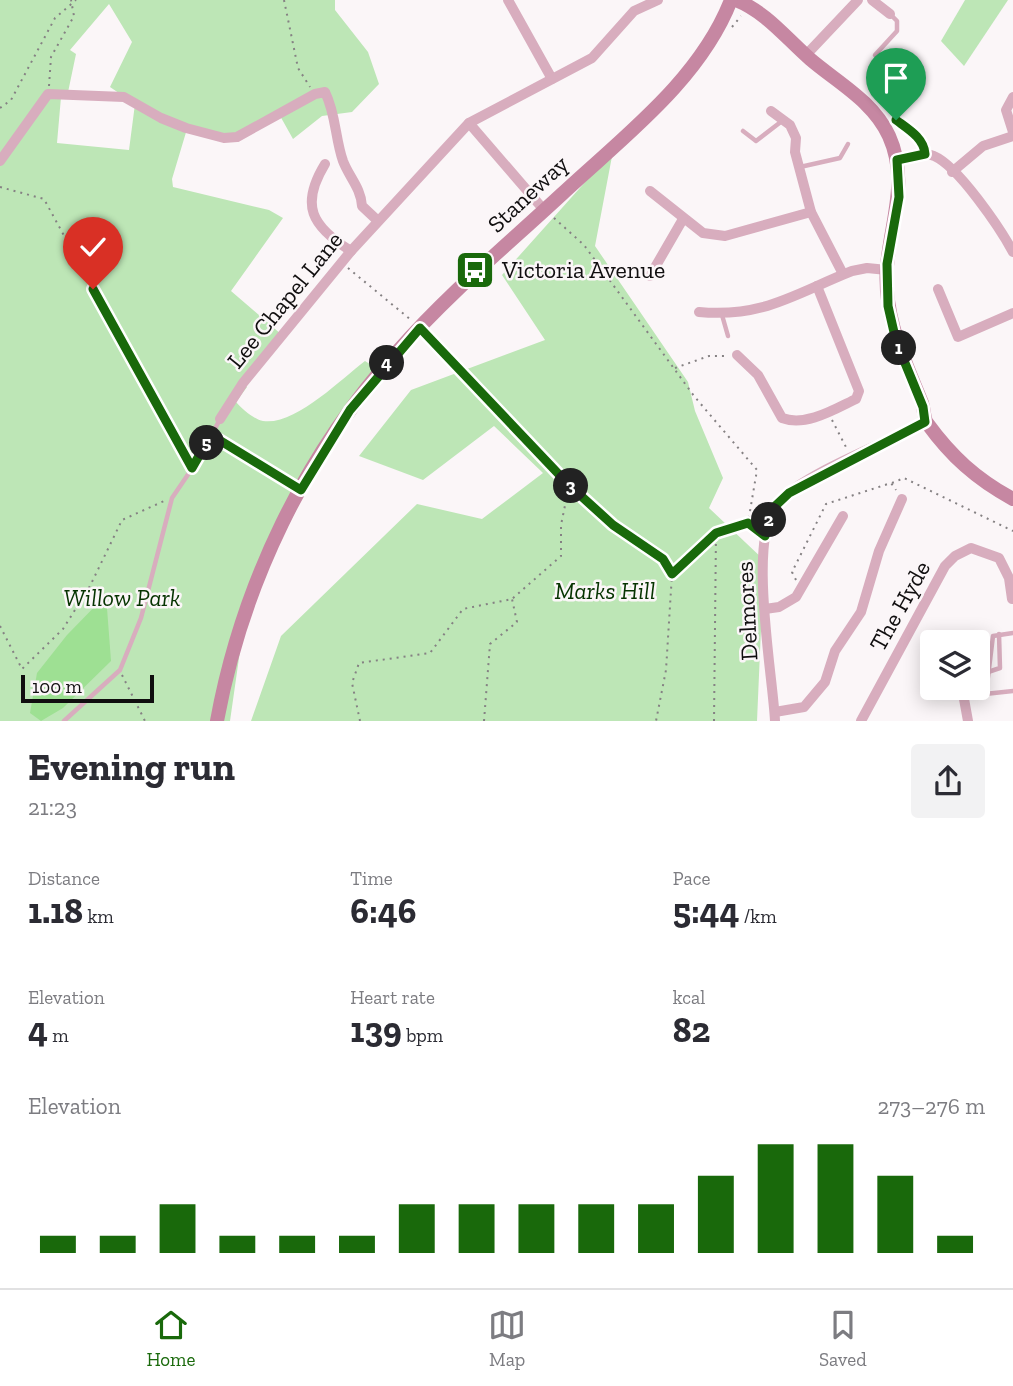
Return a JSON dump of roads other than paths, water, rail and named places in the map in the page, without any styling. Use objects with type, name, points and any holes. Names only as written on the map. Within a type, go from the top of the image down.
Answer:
[{"type":"main road","name":"Staneway","points":[[217,721],[250,597],[279,530],[350,410],[420,328],[679,80],[713,36],[731,0]]},
{"type":"main road","points":[[736,0],[760,13],[870,108],[889,136],[897,160],[899,197],[887,270],[888,306],[894,333],[923,407],[925,422],[963,467],[1013,499]]},
{"type":"street","points":[[508,0],[552,79]]},
{"type":"street","name":"Lee Chapel Lane","points":[[219,419],[243,383],[351,251],[469,123],[592,58],[634,11],[658,0]]},
{"type":"street","points":[[806,55],[858,0]]},
{"type":"street","points":[[872,0],[890,14]]},
{"type":"street","points":[[0,161],[48,94],[124,97],[161,118],[224,138],[237,137],[315,94],[325,92],[331,103],[343,160],[362,196],[362,206],[378,221]]},
{"type":"street","points":[[952,172],[983,146],[1013,134],[1006,110],[1013,97]]},
{"type":"street","points":[[771,111],[790,125],[796,138],[796,152],[811,212],[843,274]]},
{"type":"street","points":[[896,120],[921,141],[925,154]]},
{"type":"street","points":[[469,123],[544,210]]},
{"type":"street","points":[[897,160],[925,154],[937,157],[992,217],[1013,252]]},
{"type":"street","points":[[325,164],[312,185],[310,203],[321,229],[351,251]]},
{"type":"street","points":[[650,191],[682,219],[704,233],[725,236],[811,212]]},
{"type":"street","points":[[650,276],[682,219]]},
{"type":"street","points":[[699,312],[722,314],[765,309],[860,268],[887,270]]},
{"type":"street","points":[[737,355],[762,381],[782,418],[791,422],[828,412],[856,399],[859,391],[817,286]]},
{"type":"street","points":[[938,289],[958,337],[1013,313]]},
{"type":"street","name":"Delmores","points":[[775,716],[765,609],[765,536],[771,510],[779,500],[810,480],[925,422]]},
{"type":"street","points":[[775,716],[804,707],[825,682],[835,651],[861,612],[879,551],[902,499]]},
{"type":"street","points":[[765,609],[779,607],[796,597],[843,516]]},
{"type":"street","name":"The Hyde","points":[[861,721],[933,586],[955,556],[971,548],[999,558],[1009,578],[1012,599]]},
{"type":"street","points":[[962,700],[968,721]]},
{"type":"lane","points":[[875,55],[897,31],[897,21],[890,14]]},
{"type":"lane","points":[[743,131],[756,141],[783,121]]},
{"type":"lane","points":[[800,167],[839,158],[848,144]]},
{"type":"lane","points":[[722,314],[728,337]]},
{"type":"lane","points":[[420,328],[490,401]]},
{"type":"lane","name":"Lee Chapel Lane","points":[[64,721],[120,670],[141,618],[172,498],[219,419]]},
{"type":"lane","points":[[748,523],[765,536]]},
{"type":"lane","points":[[990,649],[991,638],[999,634],[1013,633]]},
{"type":"lane","points":[[990,671],[1000,668],[999,634]]},
{"type":"lane","points":[[990,693],[1013,691]]},
{"type":"place","name":"Victoria Avenue","points":[[475,270]]},
{"type":"park label","name":"Marks Hill","points":[[605,591]]},
{"type":"park label","name":"Willow Park","points":[[122,598]]}]
